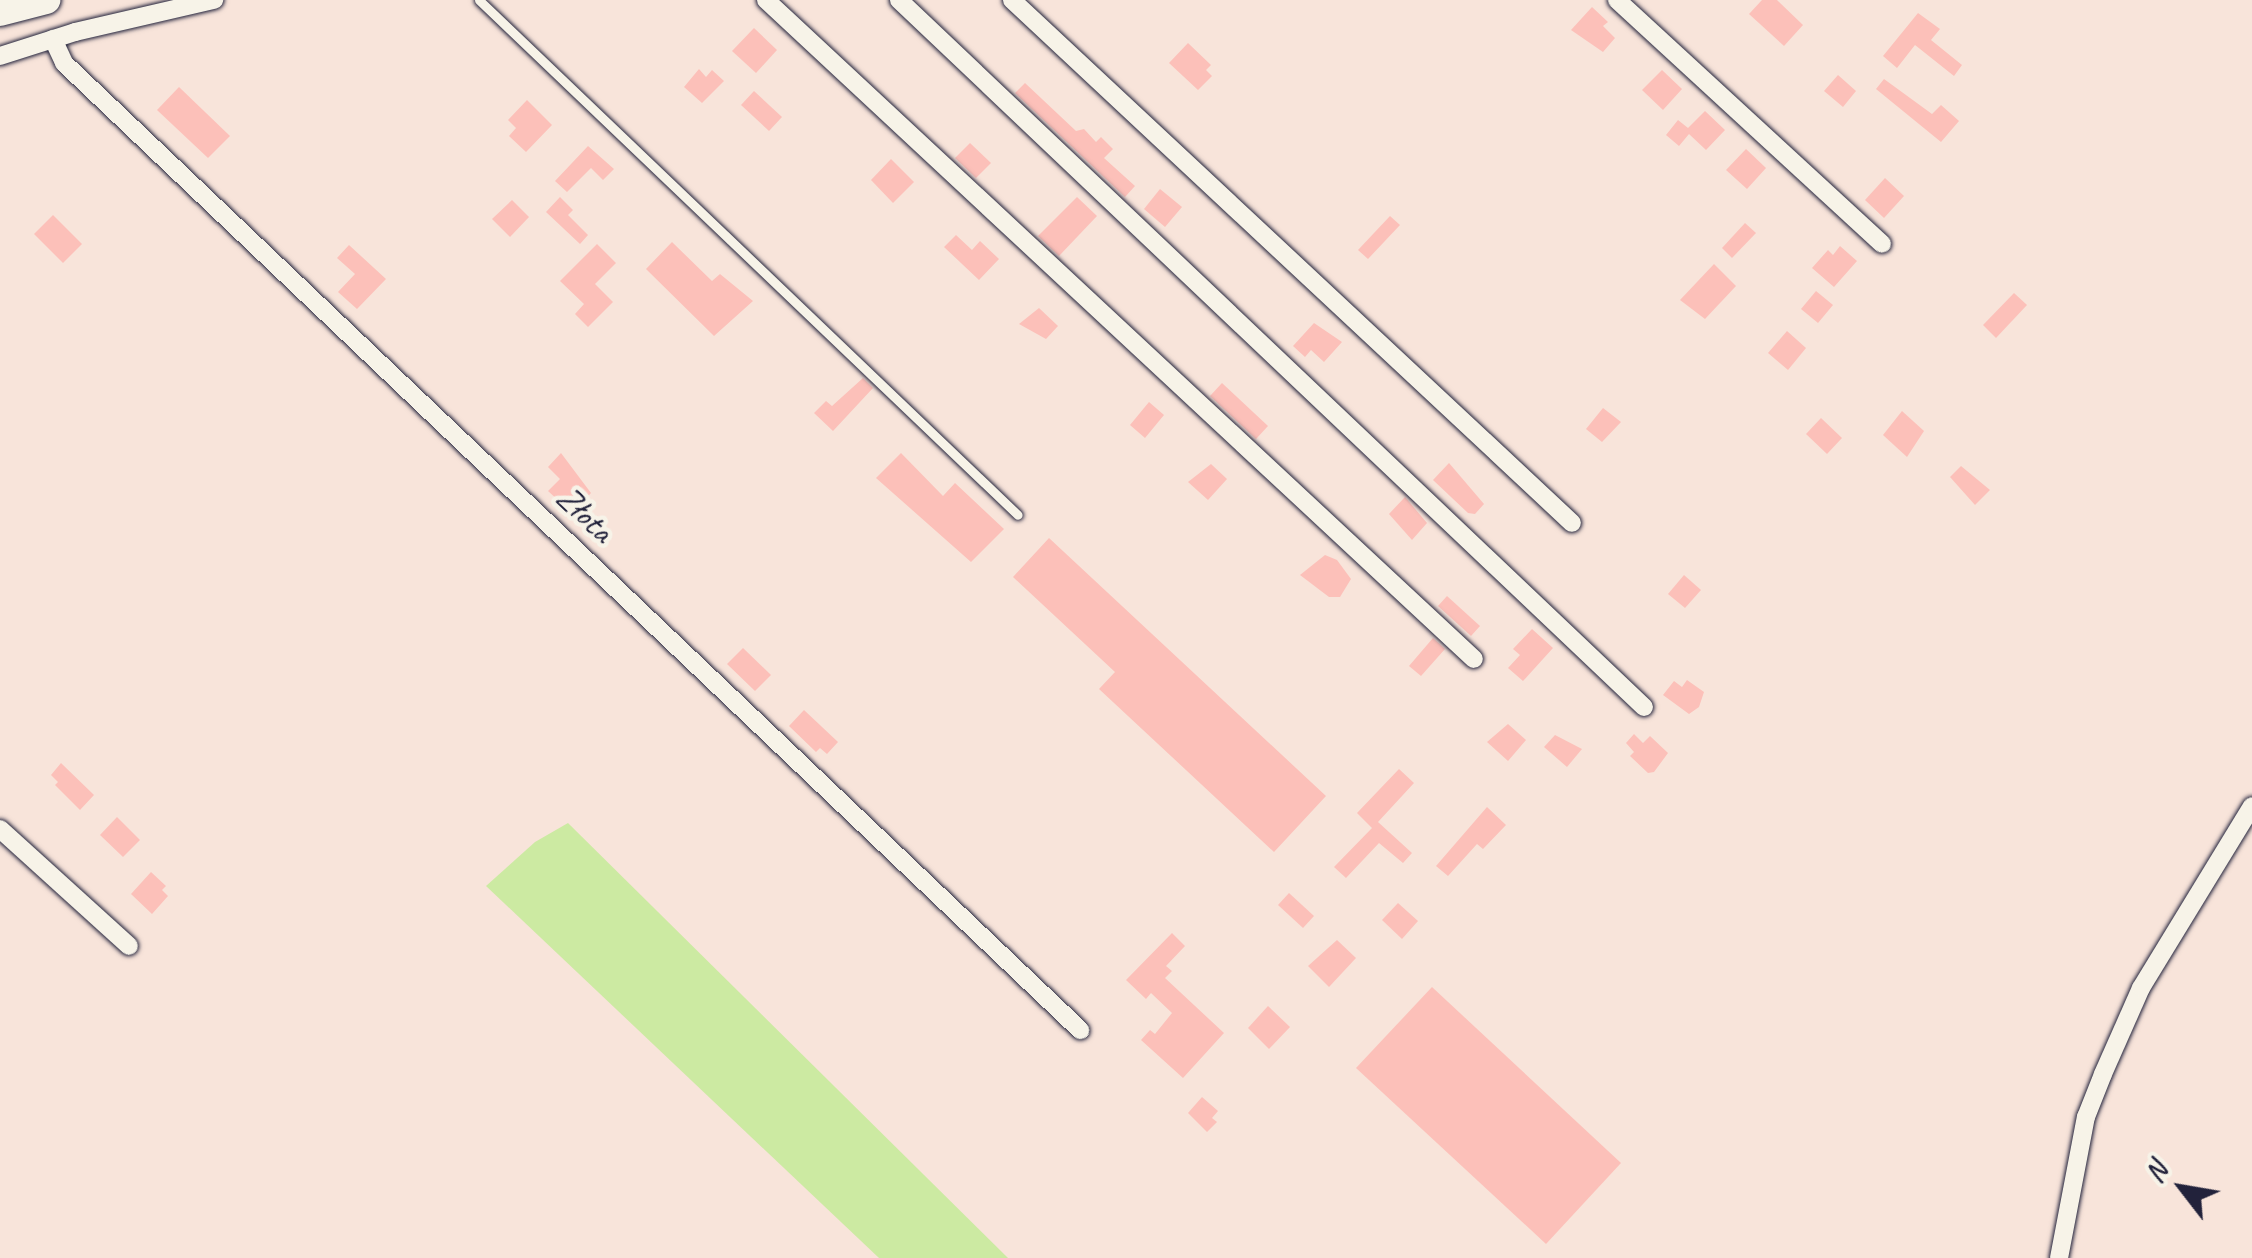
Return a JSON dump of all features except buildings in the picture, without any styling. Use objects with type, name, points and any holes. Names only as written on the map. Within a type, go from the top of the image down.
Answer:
[{"type":"main road","points":[[0,12],[46,0]]},
{"type":"street","points":[[0,56],[214,0]]},
{"type":"street","points":[[766,0],[1474,659]]},
{"type":"street","points":[[899,0],[1324,399],[1644,707]]},
{"type":"street","points":[[1012,0],[1572,524]]},
{"type":"street","points":[[1617,0],[1882,244]]},
{"type":"street","name":"Złota","points":[[52,40],[64,63],[1080,1030]]},
{"type":"street","points":[[2060,1258],[2086,1118],[2103,1074],[2140,988],[2252,806]]},
{"type":"street","points":[[0,828],[129,946]]},
{"type":"lane","points":[[479,0],[1018,515]]},
{"type":"green space","points":[[568,823],[1008,1258],[879,1258],[486,886],[535,842]]}]
